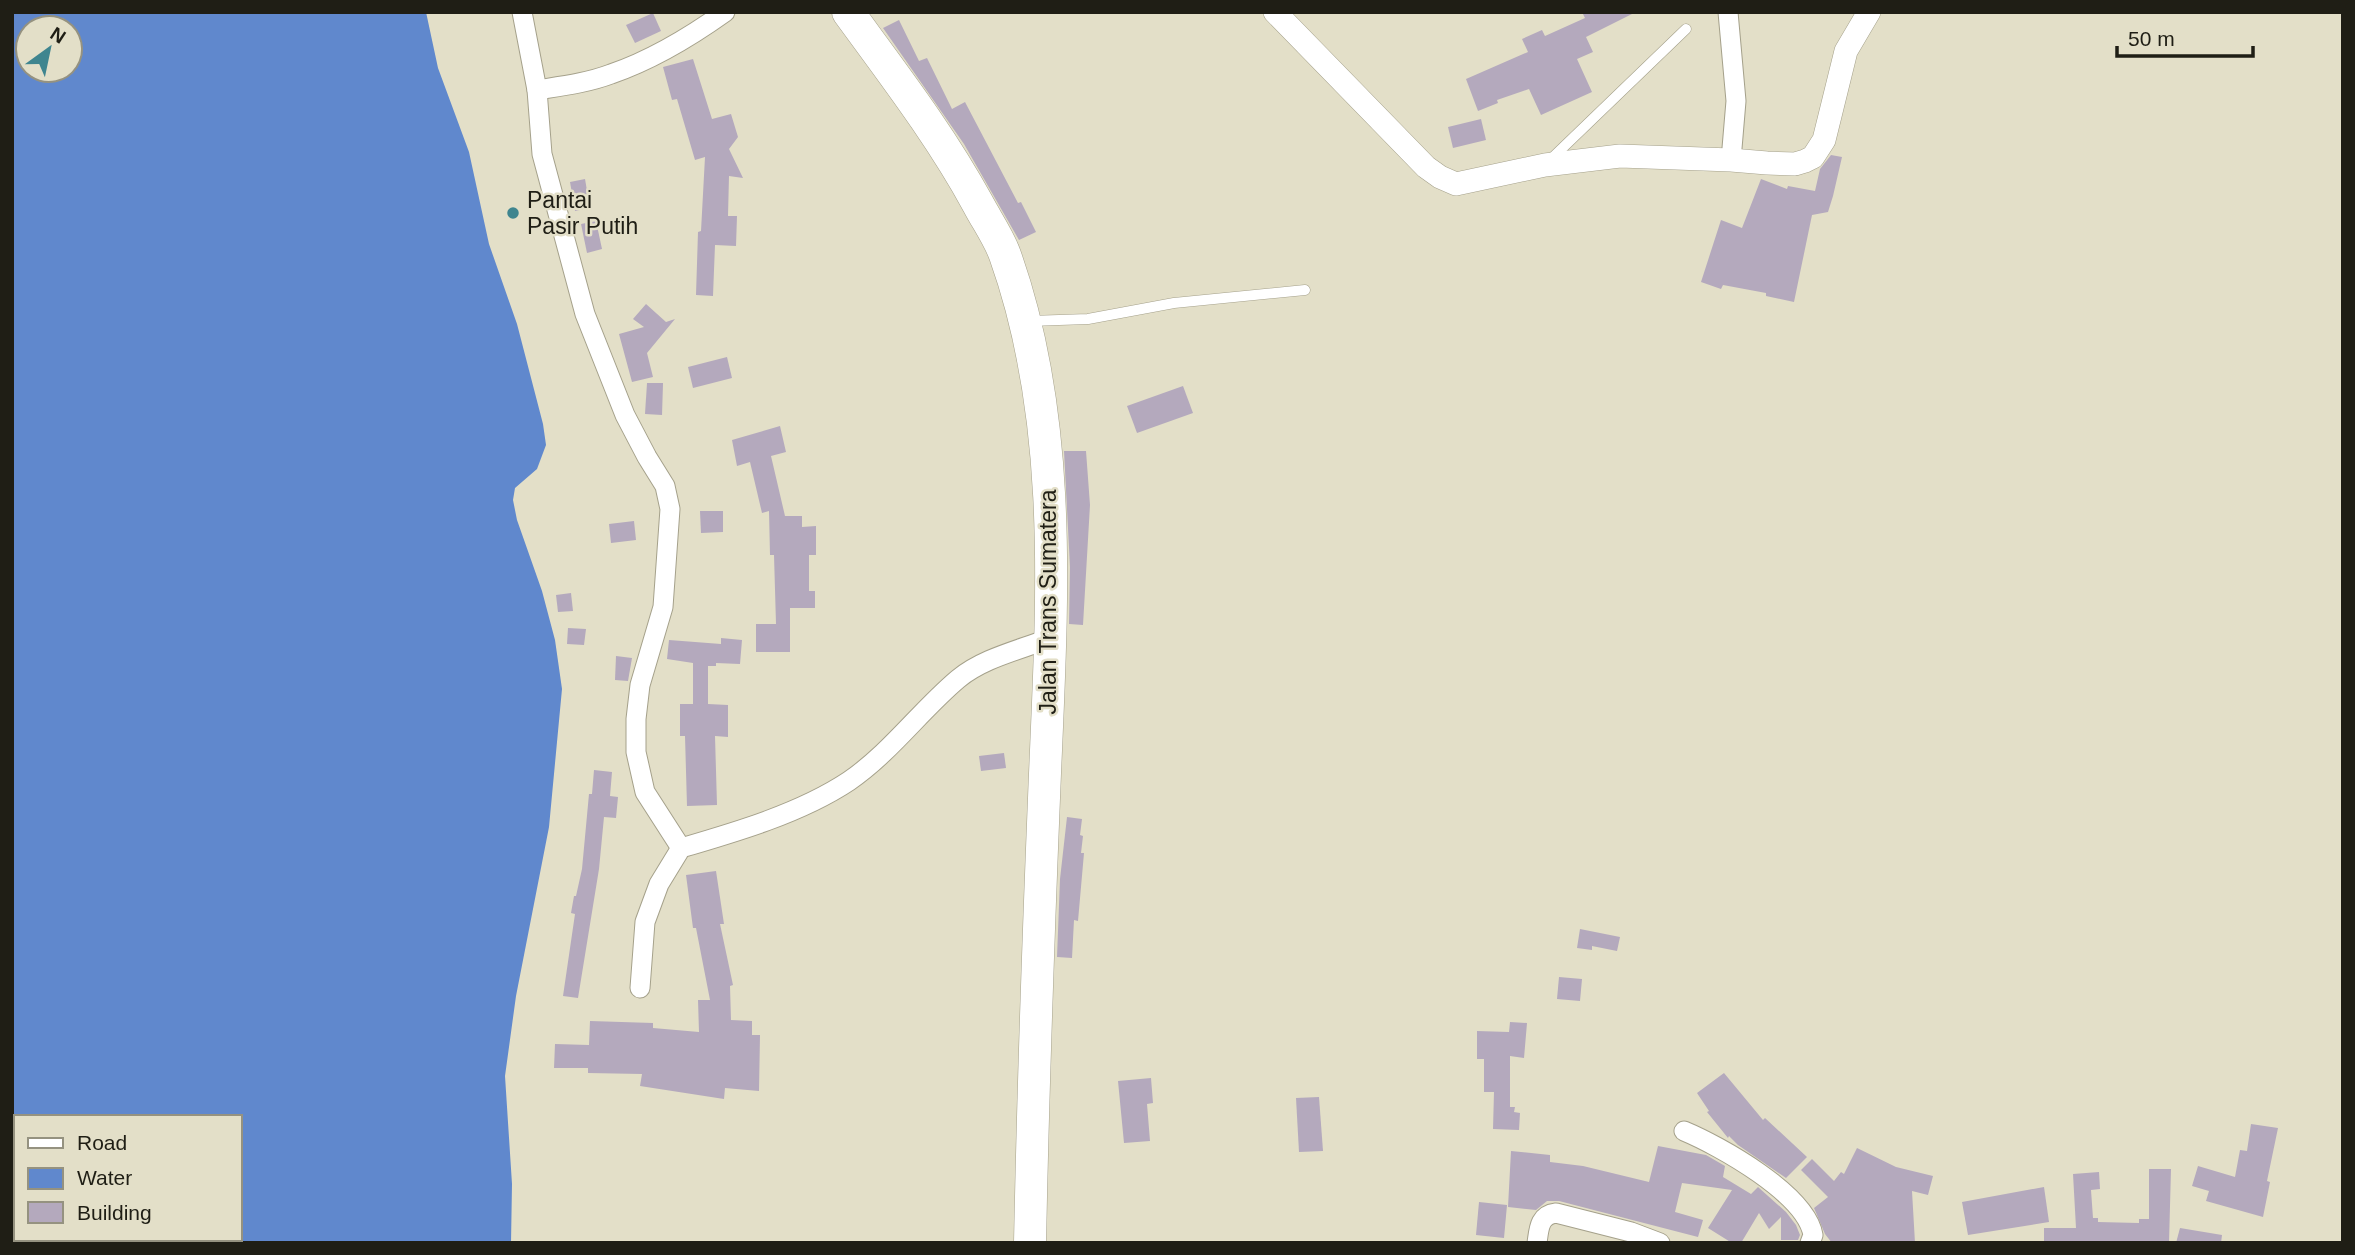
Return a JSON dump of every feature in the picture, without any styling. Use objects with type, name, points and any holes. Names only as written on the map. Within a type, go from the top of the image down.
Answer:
[{"type":"highway","name":"Jalan Trans Sumatera","points":[[848,12],[957,166],[1004,251],[1026,321],[1040,399],[1048,471],[1051,638],[1030,1243]]},
{"type":"street","points":[[522,12],[537,90],[542,154],[585,314],[625,415],[665,486],[670,509],[663,607],[640,685],[636,752],[645,792],[681,848]]},
{"type":"street","points":[[537,90],[577,84],[612,74],[686,40],[725,12]]},
{"type":"street","points":[[1275,12],[1426,167],[1456,184],[1545,165],[1620,156],[1794,164],[1813,157],[1824,140],[1846,51],[1869,12]]},
{"type":"street","points":[[1728,12],[1736,101],[1731,160]]},
{"type":"street","points":[[640,988],[645,922],[659,884],[681,848],[730,834],[820,798],[880,757],[959,678],[981,665],[1051,638]]},
{"type":"street","points":[[1684,1131],[1718,1147],[1772,1183],[1809,1222],[1813,1235],[1810,1243]]},
{"type":"street","points":[[1537,1243],[1541,1222],[1546,1215],[1556,1213],[1631,1232],[1660,1243]]},
{"type":"lane","points":[[1545,165],[1686,29]]},
{"type":"lane","points":[[1026,321],[1088,319],[1174,303],[1305,289]]},
{"type":"water","points":[[12,12],[426,12],[438,68],[469,152],[489,244],[517,324],[546,445],[537,469],[515,488],[513,500],[555,640],[562,689],[549,827],[516,996],[505,1076],[512,1184],[511,1243],[12,1243]]},
{"type":"building","points":[[1582,12],[1636,12],[1586,37],[1593,52],[1577,59],[1592,92],[1541,115],[1529,89],[1497,100],[1498,103],[1478,111],[1466,79],[1528,52],[1522,39],[1542,30],[1545,36],[1585,18]]},
{"type":"building","points":[[653,13],[661,31],[635,43],[626,25]]},
{"type":"building","points":[[899,20],[919,61],[927,58],[952,109],[965,102],[1036,232],[1019,240],[964,144],[883,28]]},
{"type":"building","points":[[693,59],[712,119],[731,114],[738,137],[729,149],[743,178],[729,176],[728,216],[737,216],[736,246],[715,245],[713,296],[696,295],[698,232],[701,231],[705,157],[695,160],[677,99],[672,100],[663,67]]},
{"type":"building","points":[[1481,119],[1486,140],[1453,148],[1448,127]]},
{"type":"building","points":[[1831,155],[1842,157],[1833,196],[1828,212],[1812,215],[1794,302],[1766,296],[1766,293],[1723,285],[1721,289],[1701,282],[1721,220],[1742,228],[1761,179],[1787,189],[1788,186],[1815,191],[1820,169]]},
{"type":"building","points":[[585,179],[590,208],[575,211],[570,182]]},
{"type":"building","points":[[596,221],[602,249],[587,253],[581,224]]},
{"type":"building","points":[[646,304],[666,322],[675,319],[647,353],[653,377],[632,382],[619,334],[644,327],[633,319]]},
{"type":"building","points":[[727,357],[732,378],[693,388],[688,367]]},
{"type":"building","points":[[647,383],[663,383],[662,415],[645,414]]},
{"type":"building","points":[[1183,386],[1193,413],[1137,433],[1127,406]]},
{"type":"building","points":[[780,426],[786,452],[771,456],[785,516],[802,516],[802,527],[816,526],[816,555],[809,555],[809,591],[815,591],[815,608],[790,608],[790,652],[756,652],[756,624],[776,624],[774,555],[770,555],[769,511],[762,513],[750,462],[737,466],[732,440]]},
{"type":"building","points":[[1064,451],[1086,451],[1090,505],[1083,625],[1069,624],[1070,567]]},
{"type":"building","points":[[700,511],[723,511],[723,532],[701,533]]},
{"type":"building","points":[[634,521],[636,540],[611,543],[609,524]]},
{"type":"building","points":[[571,593],[573,611],[558,612],[556,595]]},
{"type":"building","points":[[568,628],[586,629],[584,645],[567,644]]},
{"type":"building","points":[[721,638],[742,640],[740,664],[716,663],[716,666],[708,666],[708,704],[728,705],[728,737],[715,736],[717,805],[687,806],[685,736],[680,736],[680,704],[693,704],[693,663],[667,659],[669,640],[721,644]]},
{"type":"building","points":[[616,656],[632,658],[628,681],[615,680]]},
{"type":"building","points":[[1004,753],[1006,768],[981,771],[979,756]]},
{"type":"building","points":[[594,770],[612,772],[610,796],[618,797],[616,818],[604,817],[599,869],[578,998],[563,996],[575,914],[571,913],[582,869]]},
{"type":"building","points":[[1067,817],[1082,819],[1081,853],[1084,853],[1078,921],[1074,920],[1072,958],[1057,957],[1060,879]]},
{"type":"building","points":[[716,871],[724,924],[720,924],[733,985],[730,986],[731,1020],[752,1021],[752,1035],[760,1035],[759,1091],[725,1088],[724,1099],[640,1086],[642,1074],[588,1073],[588,1068],[554,1068],[555,1044],[589,1045],[590,1021],[653,1023],[653,1028],[699,1032],[698,1000],[710,1000],[696,928],[693,928],[686,875]]},
{"type":"building","points":[[1580,929],[1620,937],[1617,951],[1592,946],[1592,950],[1577,948]]},
{"type":"building","points":[[1559,977],[1582,979],[1580,1001],[1557,999]]},
{"type":"building","points":[[1510,1022],[1527,1023],[1524,1058],[1510,1056],[1510,1107],[1515,1107],[1514,1112],[1520,1113],[1519,1130],[1493,1129],[1494,1092],[1484,1092],[1484,1059],[1477,1059],[1477,1031],[1509,1032]]},
{"type":"building","points":[[1724,1073],[1763,1120],[1765,1118],[1807,1157],[1786,1178],[1729,1136],[1728,1138],[1707,1112],[1709,1111],[1697,1093]]},
{"type":"building","points":[[1151,1078],[1153,1103],[1147,1104],[1150,1141],[1124,1143],[1118,1081]]},
{"type":"building","points":[[1319,1097],[1323,1151],[1299,1152],[1296,1098]]},
{"type":"building","points":[[2251,1124],[2278,1128],[2263,1217],[2206,1201],[2209,1191],[2192,1186],[2198,1166],[2235,1177],[2240,1150],[2247,1151]]},
{"type":"building","points":[[1658,1146],[1706,1155],[1725,1166],[1723,1177],[1751,1194],[1758,1187],[1786,1212],[1796,1225],[1800,1235],[1798,1240],[1781,1240],[1781,1217],[1769,1229],[1759,1213],[1741,1243],[1732,1243],[1708,1228],[1732,1190],[1682,1183],[1675,1212],[1703,1220],[1698,1237],[1559,1201],[1547,1201],[1536,1210],[1508,1207],[1511,1151],[1550,1155],[1550,1162],[1583,1166],[1649,1182]]},
{"type":"building","points":[[1857,1148],[1896,1167],[1933,1176],[1928,1195],[1912,1191],[1915,1243],[1832,1243],[1825,1234],[1814,1208],[1828,1197],[1801,1170],[1812,1159],[1834,1181],[1841,1172],[1844,1174]]},
{"type":"building","points":[[2149,1169],[2171,1169],[2169,1243],[2044,1243],[2044,1228],[2076,1228],[2073,1174],[2099,1172],[2100,1189],[2091,1190],[2093,1218],[2098,1218],[2098,1222],[2139,1223],[2139,1219],[2149,1219]]},
{"type":"building","points":[[2044,1187],[2049,1222],[1968,1235],[1962,1202]]},
{"type":"building","points":[[1479,1202],[1507,1205],[1504,1238],[1476,1235]]},
{"type":"building","points":[[2180,1228],[2222,1235],[2221,1243],[2176,1243]]},
{"type":"place","name":"Pantai Pasir Putih","points":[[513,213]]}]
